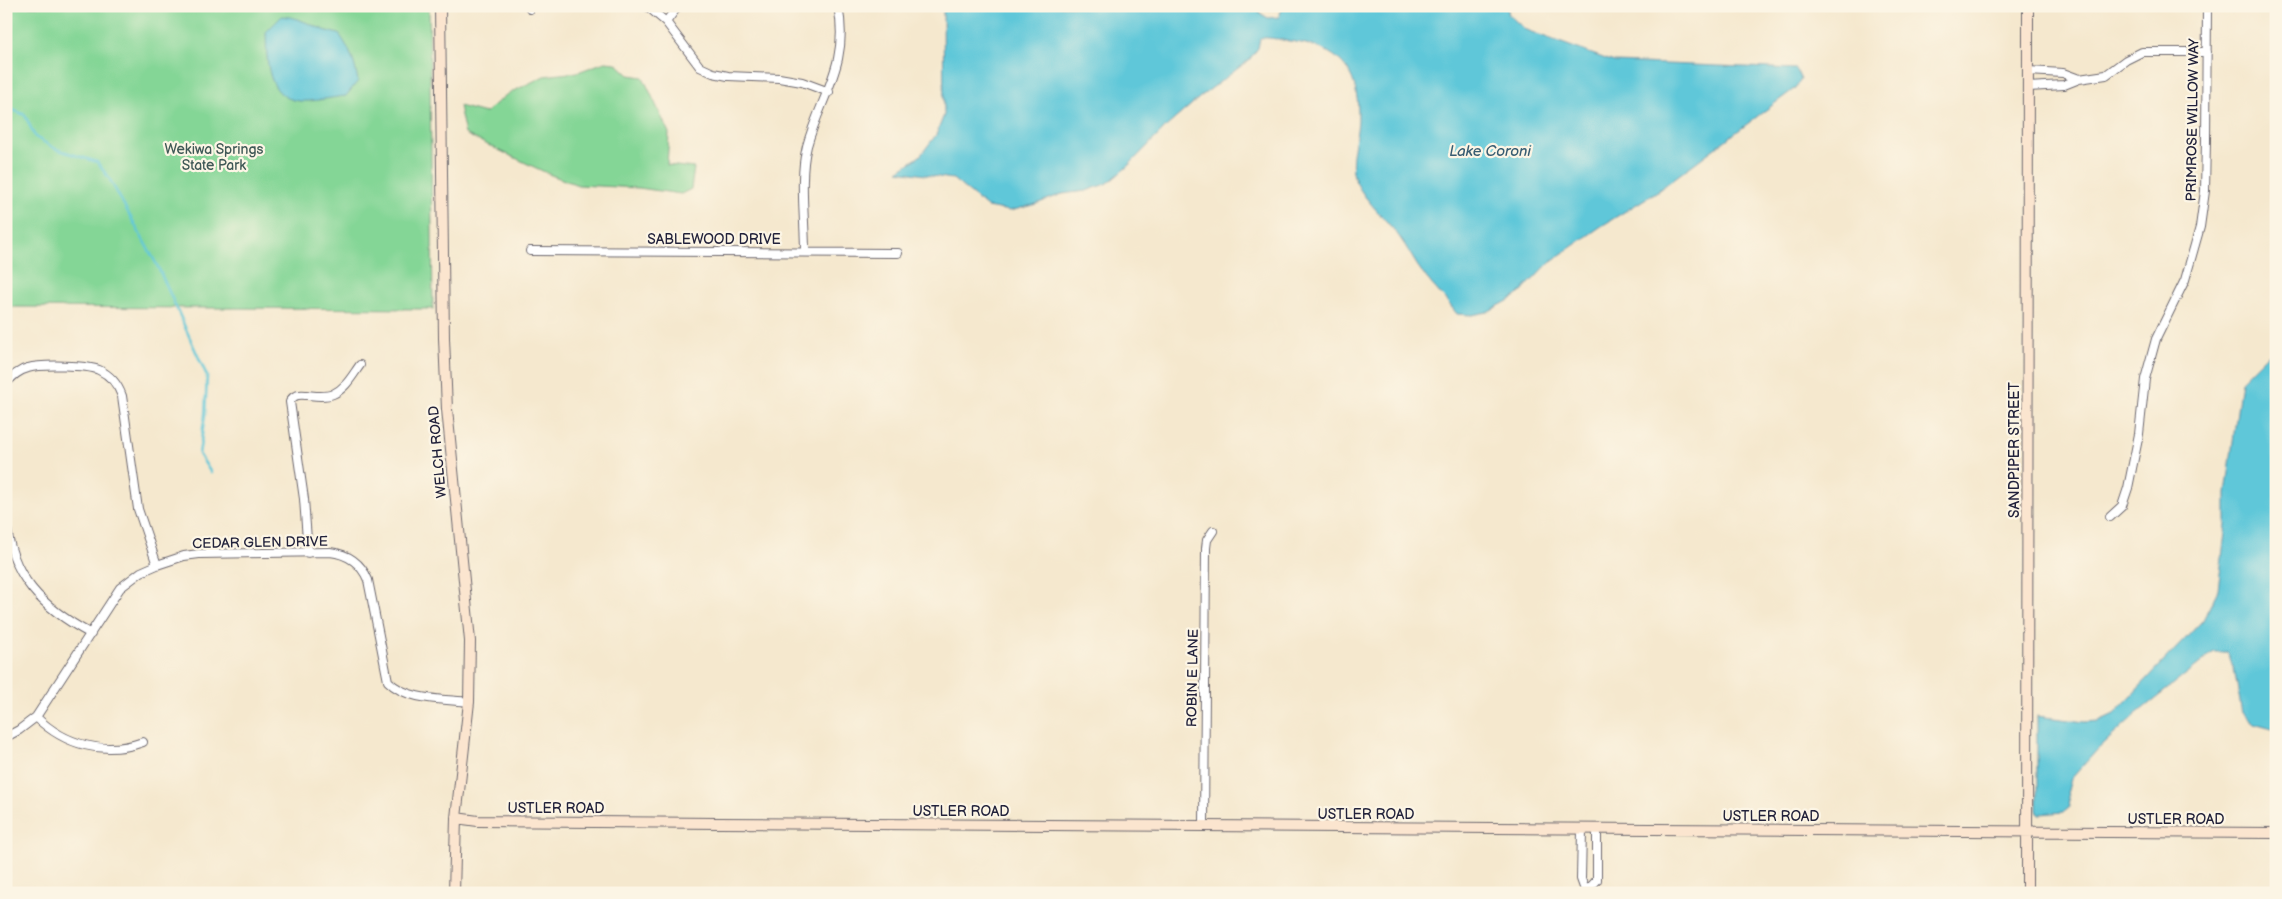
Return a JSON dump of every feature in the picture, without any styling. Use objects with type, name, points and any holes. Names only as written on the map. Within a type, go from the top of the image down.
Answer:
[{"type":"street","name":"WELCH ROAD","points":[[440,6],[446,409],[470,641],[469,702],[453,863],[454,893]]},
{"type":"street","points":[[647,6],[666,22],[700,67],[713,73],[728,76],[794,80],[829,92]]},
{"type":"street","points":[[666,22],[678,6]]},
{"type":"street","points":[[805,252],[804,168],[807,147],[829,92],[840,50],[838,6]]},
{"type":"street","name":"SANDPIPER STREET","points":[[2027,893],[2028,6]]},
{"type":"street","name":"PRIMROSE WILLOW WAY","points":[[2110,516],[2122,506],[2128,488],[2139,434],[2145,379],[2156,339],[2185,280],[2200,227],[2205,183],[2207,6]]},
{"type":"street","points":[[2028,87],[2064,85],[2079,79],[2106,75],[2126,60],[2142,52],[2206,52]]},
{"type":"street","points":[[2028,71],[2063,73],[2079,79]]},
{"type":"street","name":"SABLEWOOD DRIVE","points":[[530,251],[898,253]]},
{"type":"street","points":[[308,553],[304,499],[290,402],[294,395],[319,397],[335,393],[344,387],[360,365]]},
{"type":"street","points":[[6,383],[17,373],[32,367],[89,367],[100,370],[114,381],[122,396],[138,509],[157,564]]},
{"type":"street","points":[[6,520],[9,544],[24,579],[47,605],[91,634]]},
{"type":"street","name":"ROBIN E LANE","points":[[1204,827],[1206,548],[1207,540],[1213,531]]},
{"type":"street","name":"CEDAR GLEN DRIVE","points":[[6,737],[36,717],[120,588],[141,572],[157,564],[184,556],[199,554],[330,552],[342,554],[354,560],[366,574],[370,586],[385,670],[390,683],[398,690],[410,695],[469,702]]},
{"type":"street","points":[[36,717],[62,737],[85,746],[120,748],[143,742]]},
{"type":"street","name":"USTLER ROAD","points":[[456,818],[487,821],[1204,827],[2276,833]]},
{"type":"street","points":[[1582,830],[1581,879],[1586,893]]},
{"type":"street","points":[[1586,893],[1597,880],[1597,830]]},
{"type":"street","points":[[1581,862],[1597,862]]},
{"type":"green space","name":"Wekiwa Springs State Park","points":[[6,6],[429,6],[433,309],[6,307]]},
{"type":"green space","points":[[605,62],[616,63],[629,75],[643,77],[669,133],[667,165],[694,168],[691,189],[681,194],[639,188],[578,185],[551,175],[465,134],[459,106],[485,113],[506,95],[544,76],[578,72]]},
{"type":"water","name":"Lake Coroni","points":[[943,6],[1257,6],[1260,13],[1268,18],[1279,17],[1283,6],[1507,6],[1509,15],[1526,30],[1614,62],[1796,69],[1801,80],[1794,89],[1656,192],[1600,227],[1550,262],[1517,296],[1487,312],[1472,315],[1457,314],[1421,271],[1398,235],[1370,203],[1356,182],[1353,167],[1358,126],[1355,86],[1343,63],[1333,55],[1307,44],[1260,38],[1258,48],[1249,60],[1200,97],[1108,183],[1086,191],[1062,194],[1010,211],[987,207],[953,179],[898,171],[920,156],[936,135],[944,115]]},
{"type":"water","points":[[282,16],[297,19],[339,34],[352,56],[358,81],[346,96],[300,101],[280,93],[270,75],[266,32]]},
{"type":"water","points":[[2276,346],[2276,730],[2254,724],[2242,713],[2234,668],[2227,652],[2214,652],[2136,714],[2097,750],[2071,779],[2068,790],[2070,807],[2064,812],[2040,814],[2037,811],[2037,716],[2085,722],[2099,721],[2114,714],[2203,620],[2218,590],[2226,525],[2226,494],[2241,381]]},
{"type":"waterway","points":[[6,107],[25,115],[35,137],[56,149],[97,162],[109,178],[157,265],[207,376],[205,415],[199,454],[211,473]]}]
